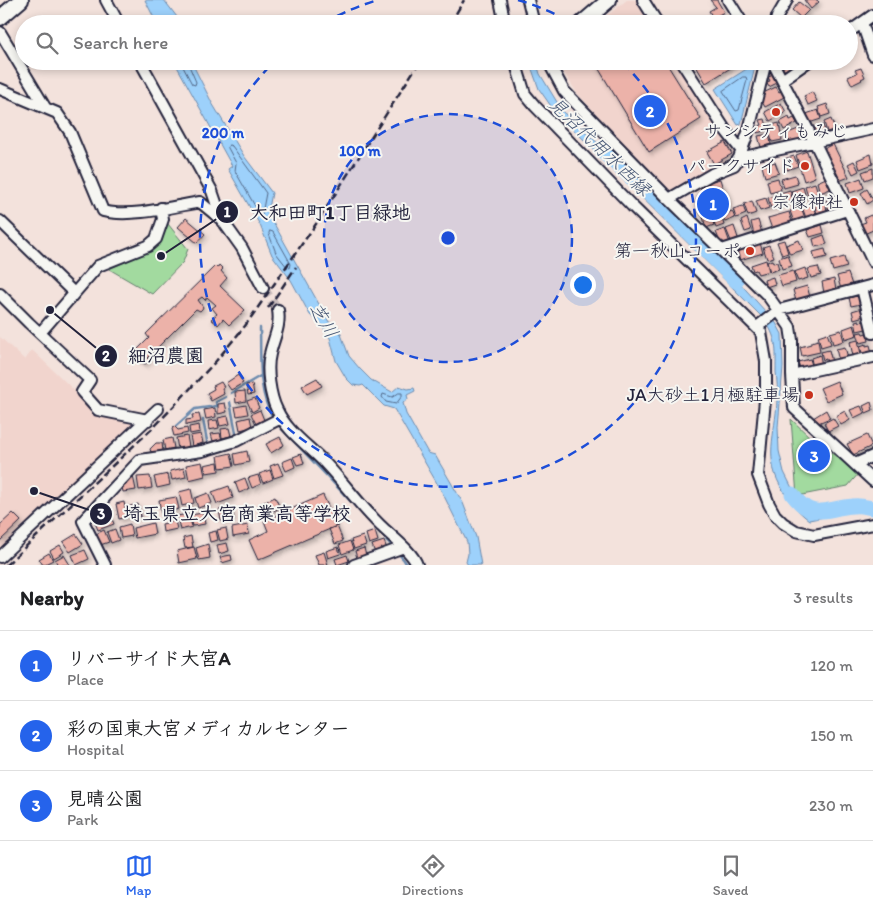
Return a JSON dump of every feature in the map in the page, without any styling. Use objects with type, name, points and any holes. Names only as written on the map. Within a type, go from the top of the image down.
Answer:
[{"type":"street","points":[[0,18],[21,0]]},
{"type":"street","points":[[106,0],[114,15]]},
{"type":"street","points":[[500,0],[502,15]]},
{"type":"street","points":[[528,0],[532,15]]},
{"type":"street","points":[[592,15],[609,0]]},
{"type":"street","points":[[643,0],[652,15]]},
{"type":"street","points":[[728,0],[737,15]]},
{"type":"street","points":[[778,15],[787,0]]},
{"type":"street","points":[[858,26],[873,15]]},
{"type":"street","points":[[862,24],[873,55]]},
{"type":"street","points":[[0,32],[15,57]]},
{"type":"street","points":[[23,70],[45,107]]},
{"type":"street","points":[[145,70],[212,191],[222,220]]},
{"type":"street","points":[[518,70],[525,94],[535,106],[632,206],[761,332],[766,361],[766,389],[758,474],[775,515],[783,523],[796,531],[814,535],[873,524]]},
{"type":"street","points":[[553,70],[564,91],[669,199],[768,296],[779,310],[790,327],[792,340],[794,408],[873,481]]},
{"type":"street","points":[[687,70],[740,154]]},
{"type":"street","points":[[669,199],[712,174],[734,165],[749,130],[764,70]]},
{"type":"street","points":[[777,70],[873,262]]},
{"type":"street","points":[[782,80],[796,70]]},
{"type":"street","points":[[0,89],[57,112],[70,132],[103,211],[114,214],[128,213],[200,202],[212,191]]},
{"type":"street","points":[[740,154],[815,143],[873,129]]},
{"type":"street","points":[[200,202],[222,220],[242,248],[263,288]]},
{"type":"street","points":[[40,333],[98,266],[148,246],[156,238],[163,219],[161,208]]},
{"type":"street","points":[[722,250],[847,210]]},
{"type":"street","points":[[0,221],[74,293]]},
{"type":"street","points":[[758,327],[779,310],[873,285]]},
{"type":"street","points":[[862,288],[873,332]]},
{"type":"street","points":[[0,294],[90,380],[82,392],[98,410],[148,420]]},
{"type":"street","points":[[278,310],[280,320],[269,356],[270,391],[281,418],[324,462],[380,525],[404,547],[416,561],[417,565]]},
{"type":"street","points":[[792,375],[873,357]]},
{"type":"street","points":[[0,557],[158,409]]},
{"type":"street","points":[[105,565],[83,521],[140,460],[227,444],[281,418]]},
{"type":"street","points":[[855,464],[873,456]]},
{"type":"street","points":[[354,565],[404,547]]},
{"type":"shaded area","points":[[627,0],[640,0],[649,15],[608,15]]},
{"type":"shaded area","points":[[562,70],[682,70],[718,129],[736,149],[734,155],[670,194],[577,93]]},
{"type":"shaded area","points":[[0,337],[25,360],[32,350],[97,412],[136,422],[137,427],[0,555]]},
{"type":"green space","points":[[168,224],[188,249],[183,262],[152,294],[109,269],[150,251],[158,242]]},
{"type":"green space","points":[[791,419],[812,439],[859,473],[848,486],[797,496]]},
{"type":"water","points":[[145,0],[164,0],[175,15],[152,15]]},
{"type":"water","name":"芝川","points":[[179,70],[196,70],[212,103],[244,156],[272,193],[268,213],[329,322],[338,326],[349,356],[371,380],[392,392],[399,386],[408,389],[414,388],[415,391],[407,395],[408,399],[403,403],[406,414],[428,453],[435,455],[463,503],[476,537],[481,565],[468,565],[466,562],[468,554],[467,542],[442,492],[394,409],[384,406],[363,385],[353,385],[346,378],[336,361],[330,338],[321,324],[310,315],[291,280],[272,255],[260,225],[228,169],[232,166]]},
{"type":"water","points":[[532,70],[539,70],[563,112],[609,153],[619,168],[655,201],[656,205],[716,262],[727,269],[776,323],[782,334],[783,367],[778,427],[779,451],[784,472],[808,512],[849,506],[873,506],[873,512],[861,510],[809,520],[792,504],[777,480],[773,468],[772,447],[777,389],[776,357],[774,338],[768,325],[553,109],[539,89]]},
{"type":"water","points":[[745,70],[754,70],[741,124],[738,125],[715,89]]},
{"type":"building","points":[[710,0],[717,0],[724,12],[718,15],[711,15],[709,11],[716,7]]},
{"type":"building","points":[[804,0],[817,0],[819,2],[811,9]]},
{"type":"building","points":[[799,2],[809,10],[804,15],[798,15],[792,10]]},
{"type":"building","points":[[861,68],[865,77],[852,85],[848,77],[857,73],[855,70]]},
{"type":"building","points":[[599,70],[671,70],[701,119],[649,152]]},
{"type":"building","points":[[698,70],[727,70],[706,83]]},
{"type":"building","points":[[773,71],[779,82],[769,87],[766,82],[770,81],[768,77],[771,76],[769,73]]},
{"type":"building","points":[[776,87],[779,92],[783,90],[786,96],[765,107],[760,98],[764,96],[763,93]]},
{"type":"building","points":[[812,92],[817,101],[808,105],[804,96]]},
{"type":"building","name":"サンシティもみじ","points":[[781,103],[786,112],[770,121],[765,112]]},
{"type":"building","points":[[827,104],[830,114],[821,117],[818,107]]},
{"type":"building","points":[[818,110],[821,119],[809,123],[806,114]]},
{"type":"building","points":[[789,117],[790,120],[794,118],[797,123],[784,130],[780,122]]},
{"type":"building","points":[[765,119],[768,130],[757,133],[756,127],[762,125],[760,120]]},
{"type":"building","points":[[831,119],[835,129],[827,132],[824,122]]},
{"type":"building","points":[[779,123],[782,140],[772,142],[768,126]]},
{"type":"building","points":[[823,125],[825,131],[815,135],[813,129]]},
{"type":"building","points":[[801,128],[805,139],[788,144],[785,134]]},
{"type":"building","points":[[769,134],[771,144],[761,147],[758,136]]},
{"type":"building","points":[[725,142],[732,154],[714,164],[707,152]]},
{"type":"building","points":[[833,144],[849,177],[839,181],[823,149]]},
{"type":"building","name":"パークサイド","points":[[807,151],[815,177],[804,181],[796,155]]},
{"type":"building","points":[[871,154],[873,164],[860,169],[857,160]]},
{"type":"building","points":[[794,156],[798,166],[787,170],[784,159]]},
{"type":"building","points":[[854,161],[859,171],[853,174],[848,164]]},
{"type":"building","points":[[775,162],[779,173],[765,177],[762,166]]},
{"type":"building","points":[[873,168],[873,177],[865,180],[862,172]]},
{"type":"building","points":[[795,175],[798,184],[784,188],[781,179]]},
{"type":"building","points":[[778,178],[781,190],[770,193],[767,181]]},
{"type":"building","points":[[826,178],[830,189],[820,193],[817,182]]},
{"type":"building","points":[[861,178],[864,188],[850,193],[847,183]]},
{"type":"building","points":[[720,179],[723,189],[705,194],[702,184]]},
{"type":"building","points":[[815,183],[818,193],[808,196],[805,186]]},
{"type":"building","points":[[803,187],[806,198],[795,201],[791,191]]},
{"type":"building","points":[[867,189],[873,200],[867,204],[861,193]]},
{"type":"building","points":[[790,190],[793,201],[783,204],[780,193]]},
{"type":"building","points":[[778,195],[781,205],[771,208],[768,198]]},
{"type":"building","points":[[724,196],[727,205],[701,213],[698,204]]},
{"type":"building","points":[[834,197],[838,208],[829,211],[826,200]]},
{"type":"building","points":[[766,198],[769,208],[760,211],[756,201]]},
{"type":"building","points":[[824,199],[827,210],[817,214],[814,203]]},
{"type":"building","points":[[752,201],[756,213],[748,216],[744,204]]},
{"type":"building","points":[[812,204],[816,214],[806,218],[802,207]]},
{"type":"building","points":[[743,206],[746,214],[736,218],[733,209]]},
{"type":"building","points":[[801,207],[805,218],[794,222],[790,211]]},
{"type":"building","points":[[732,211],[735,218],[725,222],[722,215]]},
{"type":"building","points":[[789,212],[792,222],[772,229],[768,218]]},
{"type":"building","points":[[720,213],[724,225],[716,228],[712,215]]},
{"type":"building","points":[[711,215],[714,225],[706,228],[703,217]]},
{"type":"building","points":[[871,215],[873,230],[864,234],[860,224],[866,222],[864,218]]},
{"type":"building","points":[[186,218],[205,234],[197,243],[178,227]]},
{"type":"building","points":[[747,218],[751,230],[745,232],[741,221]]},
{"type":"building","points":[[758,220],[762,233],[754,235],[751,222]]},
{"type":"building","points":[[822,225],[824,233],[810,237],[807,230]]},
{"type":"building","points":[[734,226],[738,238],[731,241],[726,229]]},
{"type":"building","points":[[725,229],[730,243],[724,245],[723,241],[720,242],[716,232]]},
{"type":"building","points":[[824,235],[827,244],[815,247],[813,239]]},
{"type":"building","points":[[784,240],[788,253],[782,255],[777,242]]},
{"type":"building","points":[[799,240],[803,250],[790,254],[786,245]]},
{"type":"building","name":"第一秋山コーポ","points":[[760,243],[763,253],[740,260],[737,250]]},
{"type":"building","points":[[769,245],[774,257],[767,259],[763,247]]},
{"type":"building","points":[[825,249],[827,257],[815,260],[813,252]]},
{"type":"building","points":[[788,255],[792,266],[782,269],[779,258]]},
{"type":"building","points":[[844,257],[847,267],[833,271],[830,261]]},
{"type":"building","points":[[766,260],[769,271],[758,274],[756,270],[753,271],[751,265]]},
{"type":"building","points":[[772,260],[773,263],[777,262],[779,269],[770,272],[767,262]]},
{"type":"building","points":[[219,265],[227,278],[220,286],[245,310],[229,325],[223,319],[218,325],[211,319],[217,314],[212,308],[216,305],[207,297],[205,300],[202,297],[198,300],[203,307],[202,309],[200,311],[196,309],[147,358],[150,360],[145,364],[133,354],[149,338],[146,334],[215,266],[217,268]]},
{"type":"building","points":[[818,267],[821,275],[811,278],[808,269]]},
{"type":"building","points":[[805,268],[808,278],[798,281],[794,272]]},
{"type":"building","points":[[793,271],[796,282],[782,286],[778,275]]},
{"type":"building","points":[[848,273],[852,285],[841,289],[837,276]]},
{"type":"building","points":[[773,277],[775,284],[766,287],[764,280]]},
{"type":"building","points":[[834,279],[836,290],[824,293],[822,282]]},
{"type":"building","points":[[807,286],[810,297],[796,301],[793,290]]},
{"type":"building","points":[[859,295],[861,304],[851,306],[849,298]]},
{"type":"building","points":[[862,308],[864,316],[854,319],[852,311]]},
{"type":"building","points":[[859,320],[860,322],[864,321],[866,329],[857,331],[855,321]]},
{"type":"building","points":[[854,325],[857,335],[845,339],[843,329]]},
{"type":"building","points":[[841,330],[844,341],[833,344],[830,333]]},
{"type":"building","points":[[862,332],[863,334],[867,333],[869,341],[860,343],[857,333]]},
{"type":"building","points":[[827,333],[831,344],[821,347],[818,336]]},
{"type":"building","points":[[818,340],[820,352],[802,356],[800,347]]},
{"type":"building","points":[[858,340],[861,354],[853,356],[850,342]]},
{"type":"building","points":[[866,344],[866,346],[870,345],[872,353],[863,356],[860,346]]},
{"type":"building","points":[[845,347],[848,358],[839,361],[836,349]]},
{"type":"building","points":[[829,350],[832,362],[827,363],[826,359],[823,360],[821,352]]},
{"type":"building","points":[[820,355],[822,366],[813,368],[811,358]]},
{"type":"building","points":[[810,359],[813,368],[801,371],[798,362]]},
{"type":"building","points":[[238,375],[243,383],[231,390],[226,383]]},
{"type":"building","points":[[317,378],[322,386],[307,394],[302,386]]},
{"type":"building","points":[[837,381],[842,394],[826,401],[820,388]]},
{"type":"building","points":[[221,382],[224,387],[222,388],[224,394],[211,401],[207,393],[214,389],[213,386]]},
{"type":"building","points":[[252,384],[254,394],[248,395],[246,385]]},
{"type":"building","points":[[245,391],[246,401],[236,403],[235,392]]},
{"type":"building","points":[[255,398],[259,408],[252,412],[247,401]]},
{"type":"building","points":[[871,402],[873,410],[866,413],[863,406]]},
{"type":"building","points":[[225,403],[227,412],[218,414],[218,404]]},
{"type":"building","points":[[246,405],[248,414],[237,416],[235,407]]},
{"type":"building","points":[[861,406],[864,413],[854,418],[850,410]]},
{"type":"building","points":[[215,408],[216,417],[206,419],[204,410]]},
{"type":"building","points":[[260,410],[264,420],[256,424],[251,414]]},
{"type":"building","points":[[826,410],[830,418],[816,424],[813,418]]},
{"type":"building","points":[[845,411],[850,420],[841,425],[836,416]]},
{"type":"building","points":[[199,414],[201,422],[186,425],[186,420],[193,419],[192,415]]},
{"type":"building","points":[[228,416],[230,424],[220,426],[218,418]]},
{"type":"building","points":[[250,417],[252,427],[240,430],[238,420]]},
{"type":"building","points":[[833,418],[838,426],[828,431],[824,423]]},
{"type":"building","points":[[217,420],[219,428],[209,430],[208,421]]},
{"type":"building","points":[[199,425],[200,432],[190,434],[189,427]]},
{"type":"building","points":[[174,426],[178,430],[187,428],[188,433],[174,436],[172,429]]},
{"type":"building","points":[[229,428],[231,436],[222,438],[221,429]]},
{"type":"building","points":[[220,433],[222,440],[213,441],[211,434]]},
{"type":"building","points":[[201,434],[203,443],[192,446],[190,436]]},
{"type":"building","points":[[867,435],[872,446],[853,455],[847,444]]},
{"type":"building","points":[[187,436],[189,447],[178,449],[176,438]]},
{"type":"building","points":[[280,437],[284,445],[271,453],[266,444]]},
{"type":"building","points":[[172,438],[174,448],[165,450],[163,440]]},
{"type":"building","points":[[156,443],[162,443],[163,451],[151,452],[150,449]]},
{"type":"building","points":[[247,451],[249,462],[236,465],[234,454]]},
{"type":"building","points":[[231,453],[234,466],[220,468],[218,456]]},
{"type":"building","points":[[301,454],[304,463],[297,465],[293,457]]},
{"type":"building","points":[[292,458],[295,467],[286,471],[282,462]]},
{"type":"building","points":[[202,462],[205,476],[189,480],[186,465]]},
{"type":"building","points":[[218,462],[219,471],[206,473],[204,465]]},
{"type":"building","points":[[278,463],[283,475],[274,478],[270,466]]},
{"type":"building","points":[[184,468],[186,477],[172,480],[170,471]]},
{"type":"building","points":[[270,470],[273,479],[263,483],[259,474]]},
{"type":"building","points":[[168,474],[170,485],[157,488],[154,477]]},
{"type":"building","points":[[258,475],[261,484],[252,488],[248,478]]},
{"type":"building","points":[[133,476],[136,490],[123,492],[122,487]]},
{"type":"building","points":[[150,476],[152,488],[139,490],[137,477]]},
{"type":"building","points":[[245,478],[249,489],[239,493],[235,482]]},
{"type":"building","points":[[229,486],[233,498],[217,504],[212,492]]},
{"type":"building","points":[[191,489],[194,503],[182,506],[179,492]]},
{"type":"building","points":[[208,493],[212,503],[198,508],[195,498]]},
{"type":"building","points":[[323,495],[337,526],[258,560],[249,540],[268,531],[264,521]]},
{"type":"building","points":[[176,497],[179,509],[161,513],[159,500]]},
{"type":"building","points":[[275,497],[280,508],[263,515],[258,505]]},
{"type":"building","points":[[124,502],[127,517],[119,519],[116,504]]},
{"type":"building","points":[[138,504],[141,516],[130,518],[127,507]]},
{"type":"building","points":[[231,508],[234,519],[221,521],[219,510]]},
{"type":"building","points":[[13,513],[21,521],[0,541],[0,525]]},
{"type":"building","points":[[110,513],[114,524],[98,530],[94,520]]},
{"type":"building","points":[[203,513],[205,524],[193,526],[190,515]]},
{"type":"building","points":[[189,514],[192,527],[180,530],[177,516]]},
{"type":"building","points":[[175,521],[177,529],[163,532],[162,524]]},
{"type":"building","points":[[153,523],[155,534],[135,538],[133,528]]},
{"type":"building","points":[[130,524],[132,536],[121,538],[119,527]]},
{"type":"building","points":[[248,525],[249,534],[233,537],[232,528]]},
{"type":"building","points":[[337,526],[343,541],[335,544],[329,529]]},
{"type":"building","points":[[226,528],[228,539],[220,541],[217,530]]},
{"type":"building","points":[[115,529],[119,540],[111,543],[107,532]]},
{"type":"building","points":[[104,530],[109,542],[100,545],[96,534]]},
{"type":"building","points":[[216,531],[218,540],[210,542],[208,533]]},
{"type":"building","points":[[375,531],[378,541],[369,544],[366,534]]},
{"type":"building","points":[[76,534],[83,544],[70,552],[63,542]]},
{"type":"building","points":[[191,536],[193,547],[185,548],[183,538]]},
{"type":"building","points":[[363,536],[366,545],[354,549],[351,540]]},
{"type":"building","points":[[350,541],[353,550],[342,554],[339,545]]},
{"type":"building","points":[[384,541],[387,549],[375,553],[372,545]]},
{"type":"building","points":[[227,543],[229,551],[219,554],[217,545]]},
{"type":"building","points":[[208,544],[210,558],[199,560],[196,548]]},
{"type":"building","points":[[60,545],[64,552],[54,558],[50,551]]},
{"type":"building","points":[[194,547],[197,559],[179,563],[177,551]]},
{"type":"building","points":[[338,547],[340,554],[328,558],[326,551]]},
{"type":"building","points":[[364,548],[366,556],[357,558],[355,551]]},
{"type":"building","points":[[85,550],[89,559],[76,565],[72,555]]},
{"type":"building","points":[[324,552],[328,565],[319,565],[315,555]]},
{"type":"building","points":[[49,553],[53,560],[43,565],[39,559]]},
{"type":"building","points":[[64,555],[70,565],[58,565],[55,560]]},
{"type":"building","points":[[231,555],[232,560],[222,563],[220,557]]},
{"type":"building","points":[[347,555],[349,561],[337,565],[335,559]]},
{"type":"waterway","points":[[603,152],[658,202],[736,281]]},
{"type":"waterway","points":[[260,328],[262,387],[274,419]]},
{"type":"waterway","points":[[231,393],[262,375]]},
{"type":"waterway","points":[[176,426],[195,409],[217,406],[216,402],[226,397]]},
{"type":"waterway","points":[[230,402],[237,438]]},
{"type":"waterway","points":[[203,420],[208,446]]},
{"type":"waterway","points":[[277,424],[393,547]]},
{"type":"waterway","name":"見沼代用水西縁","points":[[792,494],[806,508],[813,511],[856,506],[873,508]]},
{"type":"waterway","points":[[398,553],[407,565]]},
{"type":"tunnel","points":[[263,288],[278,310]]},
{"type":"railway","points":[[455,15],[464,0]]},
{"type":"railway","points":[[6,565],[156,425],[216,361],[245,326],[318,221],[414,70]]},
{"type":"railway","points":[[268,308],[296,267]]},
{"type":"place","name":"彩の国東大宮メディカルセンター","points":[[650,111]]},
{"type":"place","name":"サンシティもみじ","points":[[776,112]]},
{"type":"place","name":"パークサイド","points":[[805,166]]},
{"type":"place","name":"宗像神社","points":[[854,202]]},
{"type":"place","name":"リバーサイド大宮A","points":[[713,204]]},
{"type":"place","name":"第一秋山コーポ","points":[[750,251]]},
{"type":"place","name":"大和田町1丁目緑地","points":[[161,256]]},
{"type":"place","name":"細沼農園","points":[[50,310]]},
{"type":"place","name":"JA大砂土1月極駐車場","points":[[809,395]]},
{"type":"place","name":"見晴公園","points":[[814,456]]},
{"type":"place","name":"埼玉県立大宮商業高等学校","points":[[34,491]]}]
